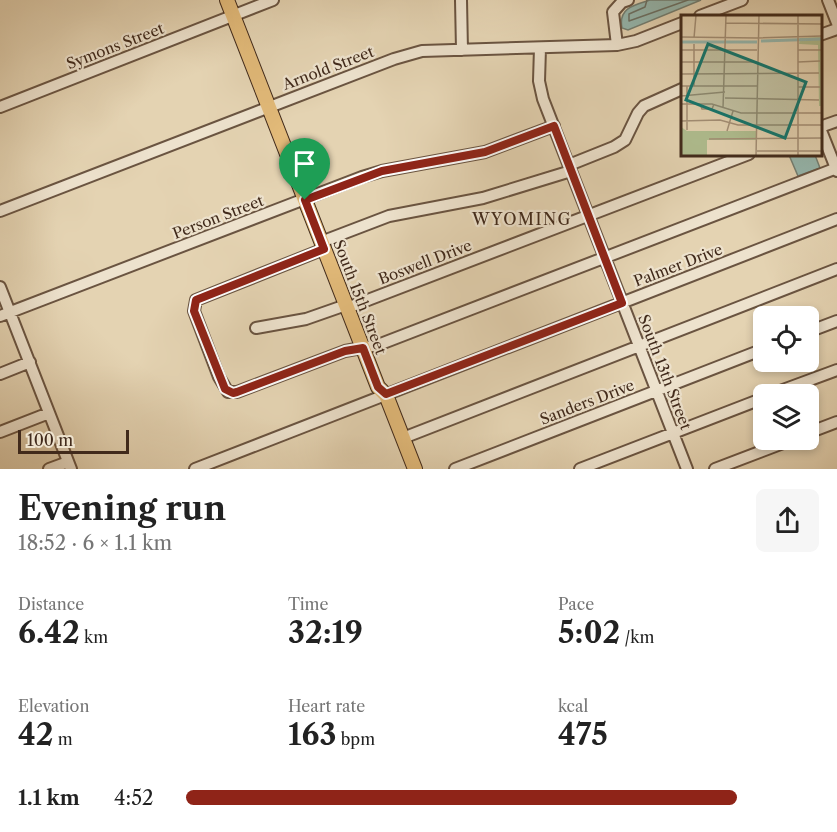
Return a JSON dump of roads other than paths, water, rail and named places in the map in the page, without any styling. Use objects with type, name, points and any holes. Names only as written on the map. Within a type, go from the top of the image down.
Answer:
[{"type":"main road","name":"South 15th Street","points":[[227,0],[378,387],[386,394],[415,469]]},
{"type":"street","name":"Symons Street","points":[[0,107],[273,0]]},
{"type":"street","points":[[461,0],[462,50]]},
{"type":"street","points":[[617,45],[613,12],[628,0]]},
{"type":"street","points":[[702,15],[725,3],[742,0]]},
{"type":"street","points":[[828,0],[837,22]]},
{"type":"street","name":"Arnold Street","points":[[0,211],[394,58],[422,51],[617,45],[636,41],[681,23]]},
{"type":"street","points":[[822,34],[837,29]]},
{"type":"street","name":"South 13th Street","points":[[540,48],[539,81],[543,99],[687,469]]},
{"type":"street","points":[[681,89],[644,106],[638,113],[625,140],[570,168],[507,192],[389,216],[196,300],[194,311],[225,389],[233,393],[345,351],[378,345],[837,169],[822,133]]},
{"type":"street","points":[[822,127],[837,121]]},
{"type":"street","name":"Person Street","points":[[5,314],[382,171],[485,152],[554,126]]},
{"type":"street","name":"Boswell Drive","points":[[256,328],[306,319],[347,307],[744,156]]},
{"type":"street","name":"Palmer Drive","points":[[195,469],[837,219]]},
{"type":"street","points":[[403,438],[837,269]]},
{"type":"street","points":[[0,287],[5,314],[30,363],[70,465],[49,469]]},
{"type":"street","points":[[819,328],[837,321]]},
{"type":"street","name":"Sanders Drive","points":[[455,469],[753,353]]},
{"type":"street","points":[[0,374],[30,363]]},
{"type":"street","points":[[798,384],[837,369]]},
{"type":"street","points":[[580,469],[753,402]]},
{"type":"street","points":[[0,432],[49,412]]},
{"type":"street","points":[[819,429],[837,422]]},
{"type":"street","points":[[715,469],[765,450]]},
{"type":"water","points":[[650,0],[701,0],[628,30],[622,28],[622,16],[629,8]]},
{"type":"water","points":[[789,156],[815,156],[820,168],[798,176]]},
{"type":"district","name":"WYOMING","points":[[522,219]]}]
